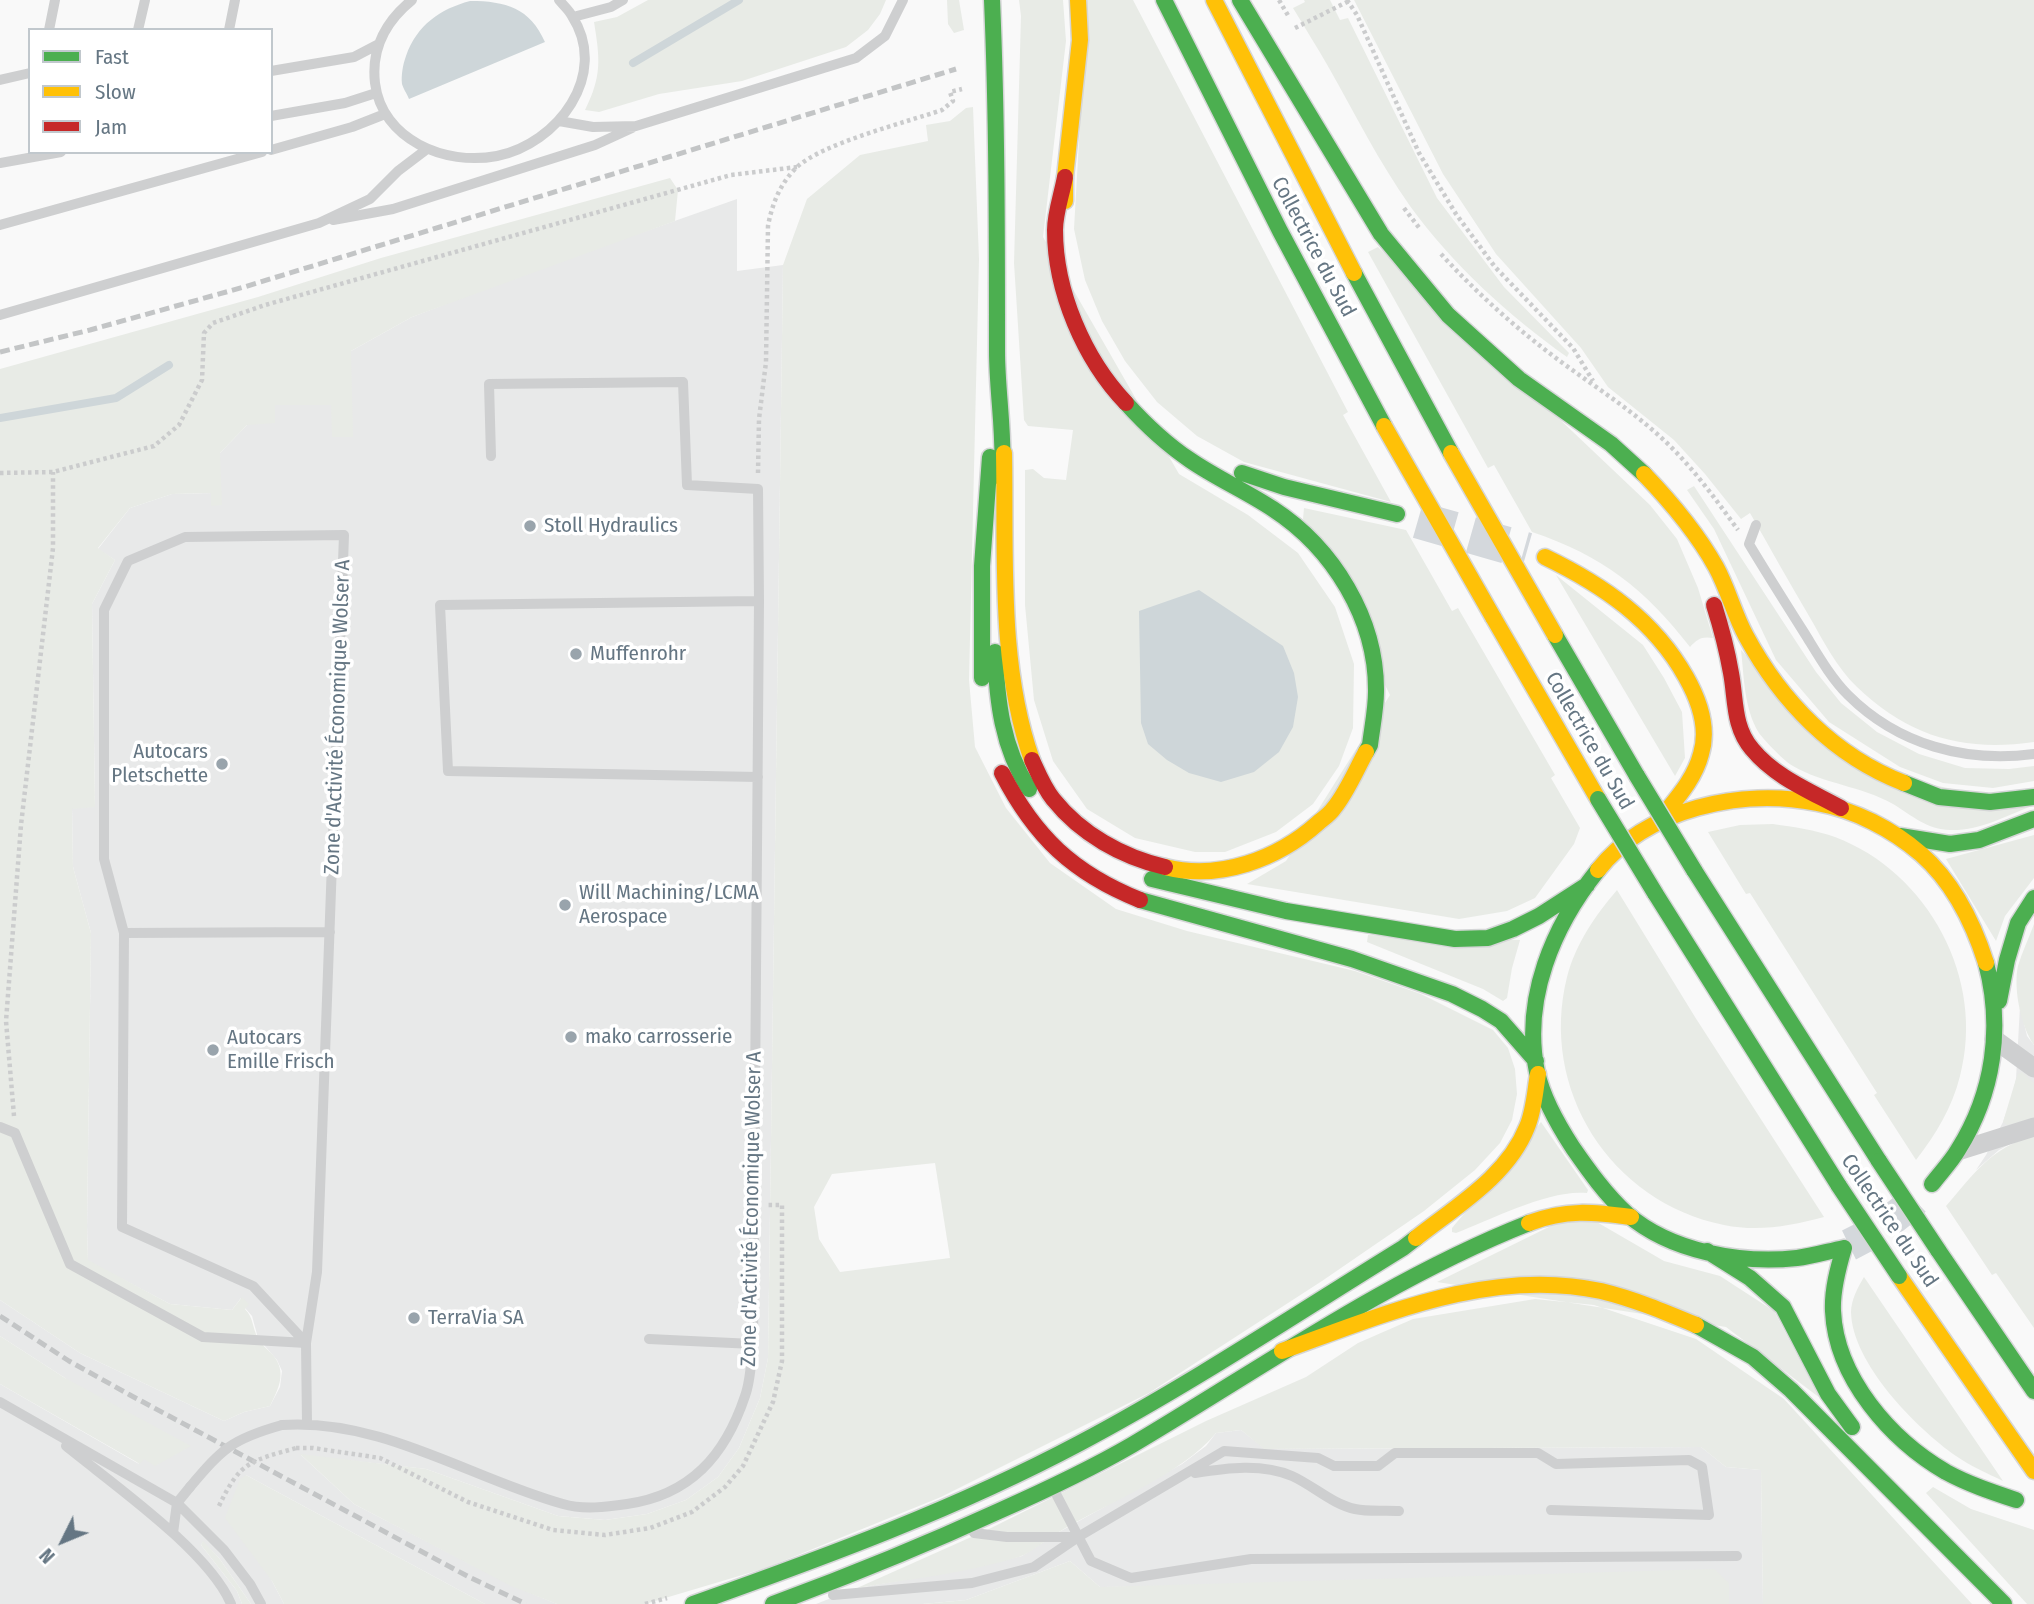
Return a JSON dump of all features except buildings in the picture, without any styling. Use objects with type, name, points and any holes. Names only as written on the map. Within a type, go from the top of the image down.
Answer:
[{"type":"main road","points":[[992,0],[996,118],[997,366],[1004,453],[1008,638],[1016,708],[1031,759],[1052,798],[1082,830],[1135,860],[1183,872],[1232,868],[1275,854],[1306,834],[1334,809],[1355,775],[1370,744],[1377,691],[1369,633],[1347,585],[1316,545],[1275,510],[1190,460],[1150,429],[1116,393],[1083,341],[1061,281],[1055,229],[1065,177],[1080,40],[1078,0]]},
{"type":"main road","name":"Collectrice du Sud","points":[[1164,0],[1280,231],[1384,426],[1598,799],[1839,1186],[2034,1471]]},
{"type":"main road","name":"Collectrice du Sud","points":[[1214,0],[1321,212],[1451,453],[1637,776],[1879,1160],[2034,1391]]},
{"type":"main road","points":[[1240,0],[1358,198],[1381,234],[1418,281],[1448,315],[1486,351],[1520,379],[1611,444],[1645,475],[1676,509],[1716,567],[1745,634],[1764,666],[1787,698],[1820,732],[1859,761],[1896,780],[1939,797],[1990,802],[2034,797]]},
{"type":"main road","points":[[1065,177],[1066,229],[1074,282],[1091,326],[1114,372],[1149,412],[1194,446],[1240,472],[1284,487],[1397,514]]},
{"type":"main road","points":[[997,366],[982,566],[982,686],[988,735],[1014,797],[1051,845],[1085,874],[1125,893],[1168,909],[1346,956],[1469,1002],[1503,1022],[1537,1068],[1554,1114],[1575,1152],[1601,1186],[1632,1217],[1667,1237],[1707,1251],[1752,1259],[1799,1258],[1844,1248],[1835,1281],[1832,1313],[1838,1346],[1852,1376],[1876,1411],[1905,1442],[1939,1467],[1976,1487],[2016,1500]]},
{"type":"main road","points":[[1004,453],[995,637],[996,695],[1004,738],[1024,783],[1046,814],[1070,838],[1136,876],[1286,911],[1455,939],[1488,938],[1513,929],[1539,916],[1587,884]]},
{"type":"main road","points":[[1676,509],[1704,571],[1724,640],[1733,709],[1743,736],[1758,757],[1779,773],[1841,808],[1871,820],[1898,836],[1927,859],[1950,886],[1969,917],[1983,951],[1997,1013]]},
{"type":"main road","points":[[1545,557],[1583,574],[1654,629],[1682,668],[1700,704],[1705,736],[1701,756],[1693,775],[1658,822]]},
{"type":"main road","points":[[699,1602],[886,1534],[948,1508],[1079,1444],[1154,1402],[1403,1248],[1484,1184],[1514,1152],[1528,1126],[1537,1068],[1534,1014],[1542,967],[1560,924],[1603,865],[1620,849],[1658,822],[1731,800],[1768,796],[1805,799],[1841,808]]},
{"type":"main road","points":[[1898,836],[1959,843],[1979,840],[2034,819]]},
{"type":"main road","points":[[1932,1184],[1958,1151],[1978,1111],[1991,1068],[1997,1013],[2007,960],[2018,923],[2034,898]]},
{"type":"main road","points":[[778,1602],[844,1578],[1130,1446],[1282,1351],[1393,1288],[1502,1234],[1550,1215],[1582,1212],[1632,1217]]},
{"type":"main road","points":[[1707,1251],[1750,1278],[1783,1307],[1828,1394],[1959,1556]]},
{"type":"main road","points":[[1282,1351],[1414,1304],[1488,1289],[1540,1286],[1600,1292],[1651,1306],[1703,1328],[1753,1357],[1791,1390],[2004,1604]]},
{"type":"street","points":[[1994,1039],[2034,1068]]},
{"type":"street","points":[[1958,1151],[2034,1127]]},
{"type":"lane","points":[[49,28],[55,0]]},
{"type":"lane","points":[[138,28],[145,0]]},
{"type":"lane","points":[[229,28],[235,0]]},
{"type":"lane","points":[[412,0],[390,20],[377,45],[373,69],[376,93],[385,114],[402,135],[427,149],[473,158],[497,156],[520,149],[541,137],[559,121],[576,99],[584,72],[583,44],[573,17],[559,0]]},
{"type":"lane","points":[[573,17],[623,0]]},
{"type":"lane","points":[[0,315],[319,223],[406,205],[595,145],[636,126],[856,58],[885,36],[903,0]]},
{"type":"lane","points":[[273,71],[354,57],[377,45]]},
{"type":"lane","points":[[0,80],[28,74]]},
{"type":"lane","points":[[273,116],[345,103],[376,93]]},
{"type":"lane","points":[[273,149],[352,127],[385,114]]},
{"type":"lane","points":[[559,121],[593,127],[636,126]]},
{"type":"lane","points":[[319,223],[370,199],[427,149]]},
{"type":"lane","points":[[0,163],[50,154]]},
{"type":"lane","points":[[0,225],[255,154]]},
{"type":"lane","points":[[491,456],[489,384],[683,382],[687,485],[758,489]]},
{"type":"lane","name":"Zone d'Activité Économique Wolser A","points":[[177,1503],[215,1457],[236,1441],[282,1425],[307,1423],[376,1436],[565,1505],[604,1507],[643,1502],[679,1488],[709,1465],[729,1434],[746,1394],[753,1343],[758,489]]},
{"type":"lane","points":[[1756,525],[1749,544],[1825,666],[1848,695],[1882,723],[1923,744],[1965,755],[2008,757],[2034,754]]},
{"type":"lane","name":"Zone d'Activité Économique Wolser A","points":[[306,1343],[253,1286],[122,1227],[124,933],[103,859],[104,610],[128,561],[185,537],[344,535],[317,1272],[306,1343],[307,1423]]},
{"type":"lane","points":[[758,777],[447,771],[440,605],[759,601]]},
{"type":"lane","points":[[124,933],[330,932]]},
{"type":"lane","points":[[0,1127],[15,1133],[70,1264],[204,1337],[306,1343]]},
{"type":"lane","points":[[649,1339],[753,1343]]},
{"type":"lane","points":[[0,1402],[177,1503],[225,1550],[261,1604]]},
{"type":"lane","points":[[47,1430],[173,1533],[206,1568],[230,1604]]},
{"type":"lane","points":[[778,1602],[982,1581],[1034,1567],[1078,1537],[1224,1451],[1318,1458],[1334,1466],[1378,1466],[1395,1453],[1538,1453],[1556,1464],[1689,1460],[1702,1467],[1709,1515],[1551,1510]]},
{"type":"lane","points":[[1188,1474],[1224,1468],[1256,1468],[1291,1476],[1330,1499],[1355,1509],[1399,1511]]},
{"type":"lane","points":[[1045,1483],[1091,1561],[1131,1578],[1251,1559],[1737,1556]]},
{"type":"lane","points":[[173,1533],[177,1503]]},
{"type":"lane","points":[[956,1525],[990,1503]]},
{"type":"lane","points":[[886,1534],[940,1523]]},
{"type":"lane","points":[[956,1525],[1007,1538],[1078,1537]]},
{"type":"path","points":[[1279,0],[1302,39]]},
{"type":"path","points":[[1295,28],[1348,1],[1357,15],[1419,153],[1456,214],[1495,267],[1573,348],[1595,384],[1550,354],[1513,324],[1471,287],[1435,248]]},
{"type":"path","points":[[0,473],[53,472],[154,446],[179,425],[202,380],[204,333],[213,323],[265,305],[731,175],[797,167],[840,145],[942,110],[953,102],[950,92],[962,89]]},
{"type":"path","points":[[758,489],[759,419],[766,362],[768,226],[779,191],[797,167]]},
{"type":"path","points":[[1397,198],[1427,238]]},
{"type":"path","points":[[15,1133],[6,1021],[21,825],[53,548],[53,472]]},
{"type":"path","points":[[219,1506],[231,1481],[253,1461],[296,1448],[313,1448],[380,1458],[468,1502],[553,1530],[606,1535],[650,1528],[692,1511],[725,1486],[743,1466],[773,1402],[782,1361],[782,1205],[755,1205]]},
{"type":"path","points":[[645,1604],[668,1597]]},
{"type":"shaded area","points":[[648,0],[886,0],[868,30],[846,47],[742,81],[659,94],[599,112],[585,110],[597,77],[598,47],[594,22],[617,17]]},
{"type":"shaded area","points":[[947,0],[959,0],[964,30],[954,33],[948,24]]},
{"type":"shaded area","points":[[1019,0],[1063,0],[1066,41],[1043,237],[1179,474],[1248,515],[1298,553],[1335,607],[1354,664],[1353,728],[1339,766],[1313,804],[1276,832],[1225,852],[1195,852],[1135,838],[1087,809],[1053,761],[1034,700],[1025,605],[1025,470],[1033,469],[1044,478],[1066,480],[1073,430],[1028,426],[1024,420],[1014,263],[1021,16]]},
{"type":"shaded area","points":[[1087,0],[1133,0],[1348,412],[1343,415],[1391,502],[1244,462],[1197,436],[1157,402],[1125,361],[1102,321],[1085,280],[1074,229]]},
{"type":"shaded area","points":[[1304,0],[1330,0],[1340,20],[1348,18],[1437,198],[1504,287],[1569,353],[1567,357],[1482,288],[1444,248],[1410,206],[1293,8],[1305,2]]},
{"type":"shaded area","points":[[1354,0],[2034,0],[2034,742],[1984,745],[1939,737],[1897,718],[1849,679],[1825,644],[1750,513],[1741,519],[1674,440],[1608,387],[1581,348],[1496,254],[1443,174]]},
{"type":"shaded area","points":[[470,1],[495,3],[515,9],[532,21],[545,42],[409,99],[402,84],[402,73],[406,56],[416,35],[439,14]]},
{"type":"shaded area","points":[[973,107],[979,259],[969,680],[975,747],[1006,808],[1050,863],[1116,909],[1187,931],[1355,971],[1421,994],[1493,1030],[1508,1048],[1515,1069],[1517,1094],[1512,1120],[1500,1143],[1475,1170],[1424,1211],[1149,1393],[941,1497],[766,1568],[645,1604],[557,1604],[511,1586],[354,1504],[300,1454],[426,1469],[558,1516],[605,1520],[647,1514],[686,1500],[718,1477],[739,1448],[760,1398],[768,1358],[783,265],[807,199],[860,155],[928,141],[926,125],[950,121],[966,108]],"holes":[[[935,1163],[950,1258],[840,1272],[819,1239],[814,1207],[832,1174]]]},
{"type":"shaded area","points":[[670,178],[678,190],[675,221],[412,317],[351,351],[353,437],[332,437],[331,405],[275,405],[275,423],[247,425],[220,453],[222,505],[211,506],[211,493],[172,494],[130,508],[98,548],[115,560],[92,604],[95,807],[72,809],[73,867],[91,933],[88,1260],[170,1304],[232,1310],[242,1297],[249,1304],[245,1309],[259,1340],[277,1361],[280,1380],[270,1406],[244,1412],[224,1421],[80,1353],[0,1300],[0,369],[258,297],[381,258]]},
{"type":"shaded area","points":[[737,199],[737,271],[783,265],[768,1358],[760,1398],[739,1448],[718,1477],[686,1500],[647,1514],[605,1520],[558,1516],[426,1469],[301,1455],[354,1504],[511,1585],[557,1604],[485,1604],[246,1475],[272,1581],[284,1604],[251,1604],[219,1558],[203,1542],[201,1545],[237,1591],[242,1604],[0,1604],[0,1384],[139,1464],[65,1378],[0,1336],[0,1300],[80,1353],[224,1421],[244,1412],[270,1406],[280,1387],[282,1371],[277,1360],[258,1338],[252,1316],[241,1298],[232,1310],[170,1304],[88,1261],[91,933],[73,867],[72,808],[95,806],[92,604],[115,560],[98,549],[130,508],[172,494],[212,493],[211,506],[220,453],[247,425],[275,405],[332,405],[351,351],[412,317],[527,273]]},
{"type":"shaded area","points":[[1378,247],[1650,505],[1677,539],[1698,588],[1713,638],[1700,639],[1690,647],[1656,608],[1620,576],[1580,552],[1532,532],[1494,465],[1488,468],[1368,252]]},
{"type":"shaded area","points":[[1694,486],[1816,672],[1841,703],[1877,732],[1919,754],[1965,768],[2009,769],[2034,766],[2034,781],[1993,788],[1943,783],[1900,767],[1829,722],[1776,660],[1714,529],[1687,490]]},
{"type":"shaded area","points":[[1304,508],[1406,530],[1452,611],[1458,608],[1555,775],[1551,778],[1580,828],[1574,844],[1535,898],[1507,911],[1459,919],[1247,884],[1286,861],[1390,695],[1303,519]]},
{"type":"shaded area","points":[[1556,575],[1643,645],[1664,678],[1682,712],[1685,758],[1675,776]]},
{"type":"shaded area","points":[[1199,590],[1283,646],[1294,673],[1298,697],[1293,727],[1279,752],[1254,772],[1221,782],[1189,773],[1167,760],[1148,744],[1141,723],[1139,611]]},
{"type":"shaded area","points":[[1741,650],[1854,768],[2032,806],[1982,825],[1961,830],[1942,829],[1920,821],[1881,798],[1817,777],[1793,766],[1766,741],[1754,724],[1746,692]]},
{"type":"shaded area","points":[[1773,824],[1835,837],[1868,853],[1897,875],[1922,902],[1942,933],[1956,967],[1965,1003],[1966,1039],[1953,1099],[1937,1130],[1916,1160],[1874,1095],[1877,1093],[1750,893],[1746,894],[1708,832],[1740,825]]},
{"type":"shaded area","points":[[2034,835],[2034,878],[2005,916],[1996,941],[1946,859]]},
{"type":"shaded area","points":[[1617,890],[1824,1217],[1787,1225],[1749,1228],[1724,1225],[1683,1212],[1647,1192],[1617,1166],[1592,1134],[1574,1099],[1564,1060],[1561,1019],[1567,977],[1581,941]]},
{"type":"shaded area","points":[[2034,924],[2034,1045],[2022,1018],[2017,996],[2017,975]]},
{"type":"shaded area","points":[[1368,935],[1520,940],[1507,998],[1503,1001],[1483,989],[1367,942]]},
{"type":"shaded area","points":[[2020,1006],[2027,1036],[2034,1045],[2034,1136],[1999,1150],[1976,1170],[2003,1122],[2011,1099],[2016,1079]]},
{"type":"shaded area","points":[[2022,1072],[2034,1083],[2034,1119],[2007,1125],[2003,1122],[2016,1079]]},
{"type":"shaded area","points":[[1541,1122],[1588,1190],[1587,1193],[1572,1193],[1539,1200],[1456,1233],[1452,1232],[1452,1228]]},
{"type":"shaded area","points":[[2034,1136],[2034,1328],[1996,1273],[1992,1275],[1946,1206],[1994,1155]]},
{"type":"shaded area","points":[[1561,1221],[1595,1221],[1664,1261],[1720,1276],[1774,1311],[1820,1398],[1726,1327],[1437,1282]]},
{"type":"shaded area","points":[[1864,1277],[2003,1481],[1967,1463],[1940,1444],[1905,1412],[1874,1373],[1854,1332],[1851,1312],[1857,1289]]},
{"type":"shaded area","points":[[1535,1299],[1594,1305],[1696,1339],[1784,1399],[1972,1604],[1763,1604],[1761,1470],[1726,1467],[1701,1447],[1264,1449],[1241,1430],[1216,1433],[1184,1462],[1164,1475],[1078,1521],[1019,1557],[959,1571],[857,1588],[987,1530],[1206,1421],[1306,1377],[1358,1343],[1413,1319]]},
{"type":"shaded area","points":[[0,1336],[65,1378],[191,1446],[155,1466],[144,1459],[140,1464],[0,1384]]},
{"type":"shaded area","points":[[1241,1430],[1265,1449],[1701,1447],[1726,1467],[1761,1470],[1763,1604],[1729,1604],[1729,1583],[1100,1587],[1070,1561],[966,1600],[923,1604],[816,1604],[857,1588],[972,1568],[1022,1556],[1059,1532],[1182,1464],[1206,1446],[1216,1433]]},
{"type":"shaded area","points":[[246,1475],[485,1604],[284,1604],[272,1581],[225,1518],[240,1479]]},
{"type":"shaded area","points":[[1933,1487],[1971,1509],[2034,1530],[2034,1604],[2027,1604],[1926,1493]]},
{"type":"shaded area","points":[[203,1541],[219,1558],[251,1604],[242,1604],[237,1591],[201,1545]]},
{"type":"shaded area","points":[[1070,1561],[1100,1587],[1714,1569],[1729,1583],[1729,1604],[923,1604],[966,1600]]},
{"type":"waterway","points":[[633,63],[739,0]]},
{"type":"waterway","points":[[0,418],[116,398],[169,365]]},
{"type":"tunnel","points":[[1418,520],[1527,551]]},
{"type":"tunnel","points":[[1849,1245],[1889,1221],[1925,1190]]},
{"type":"railway","points":[[0,352],[244,287],[956,69]]},
{"type":"railway","points":[[0,1316],[69,1361],[130,1395],[469,1577],[526,1604]]},
{"type":"traffic: fast","points":[[992,0],[996,132],[997,351],[1002,478]]},
{"type":"traffic: fast","points":[[1164,0],[1280,231],[1384,426]]},
{"type":"traffic: fast","points":[[1240,0],[1381,234],[1448,315],[1519,379],[1611,444],[1644,474]]},
{"type":"traffic: fast","points":[[1354,273],[1451,453]]},
{"type":"traffic: fast","points":[[1126,403],[1181,454],[1263,502],[1295,525],[1332,565],[1360,612],[1374,665],[1375,705],[1370,745],[1366,752]]},
{"type":"traffic: fast","points":[[982,678],[982,566],[990,457]]},
{"type":"traffic: fast","points":[[1242,473],[1284,487],[1397,514]]},
{"type":"traffic: fast","points":[[1555,635],[1637,776]]},
{"type":"traffic: fast","points":[[995,652],[997,688],[1007,740],[1029,789]]},
{"type":"traffic: fast","points":[[1637,776],[1694,870]]},
{"type":"traffic: fast","points":[[1904,783],[1939,797],[1990,802],[2034,797]]},
{"type":"traffic: fast","points":[[1598,799],[1655,893]]},
{"type":"traffic: fast","points":[[1900,836],[1950,844],[1979,840],[2034,819]]},
{"type":"traffic: fast","points":[[1598,870],[1567,915],[1555,939],[1538,991],[1534,1018],[1533,1045],[1537,1072],[1552,1112],[1573,1148],[1605,1191],[1627,1214],[1664,1238],[1685,1246],[1730,1257],[1753,1259],[1803,1257],[1844,1248]]},
{"type":"traffic: fast","points":[[1694,870],[1879,1161]]},
{"type":"traffic: fast","points":[[1152,879],[1286,911],[1455,939],[1488,938],[1513,929],[1539,916],[1587,885]]},
{"type":"traffic: fast","points":[[1655,893],[1839,1186]]},
{"type":"traffic: fast","points":[[1999,1001],[2018,923],[2034,898]]},
{"type":"traffic: fast","points":[[1140,900],[1352,959],[1452,994],[1501,1021],[1536,1061]]},
{"type":"traffic: fast","points":[[1932,1184],[1955,1154],[1970,1128],[1987,1083],[1992,1059],[1994,1011],[1986,963]]},
{"type":"traffic: fast","points":[[1879,1161],[1938,1250]]},
{"type":"traffic: fast","points":[[1839,1186],[1899,1276]]},
{"type":"traffic: fast","points":[[773,1604],[915,1548],[1083,1472],[1326,1326],[1425,1270],[1529,1223]]},
{"type":"traffic: fast","points":[[693,1604],[890,1531],[1033,1467],[1203,1373],[1416,1238]]},
{"type":"traffic: fast","points":[[1844,1248],[1833,1295],[1836,1336],[1844,1360],[1870,1405],[1887,1425],[1925,1459],[1963,1480],[2016,1500]]},
{"type":"traffic: fast","points":[[1938,1250],[2034,1391]]},
{"type":"traffic: fast","points":[[1707,1251],[1750,1278],[1783,1307],[1828,1394],[1852,1427]]},
{"type":"traffic: fast","points":[[1696,1325],[1753,1357],[1791,1390],[2004,1604]]},
{"type":"traffic: slow","points":[[1065,201],[1065,177],[1080,40],[1078,0]]},
{"type":"traffic: slow","points":[[1214,0],[1354,273]]},
{"type":"traffic: slow","points":[[1384,426],[1493,617]]},
{"type":"traffic: slow","points":[[1004,453],[1009,647],[1021,723],[1032,760]]},
{"type":"traffic: slow","points":[[1451,453],[1555,635]]},
{"type":"traffic: slow","points":[[1644,474],[1683,518],[1709,554],[1746,636],[1760,660],[1793,704],[1832,742],[1879,772],[1904,783]]},
{"type":"traffic: slow","points":[[1545,557],[1607,592],[1643,621],[1673,657],[1695,695],[1703,724],[1701,754],[1689,782],[1658,822]]},
{"type":"traffic: slow","points":[[1493,617],[1598,799]]},
{"type":"traffic: slow","points":[[1165,867],[1185,871],[1227,869],[1247,864],[1285,847],[1327,816],[1339,802],[1366,752]]},
{"type":"traffic: slow","points":[[1598,870],[1618,849],[1642,831],[1698,808],[1758,798],[1788,799],[1831,806],[1885,829],[1910,845],[1933,865],[1961,904],[1986,963]]},
{"type":"traffic: slow","points":[[1416,1238],[1479,1189],[1507,1161],[1529,1121],[1538,1074]]},
{"type":"traffic: slow","points":[[1529,1223],[1555,1215],[1580,1213],[1631,1217]]},
{"type":"traffic: slow","points":[[1899,1276],[2034,1471]]},
{"type":"traffic: slow","points":[[1282,1351],[1438,1298],[1519,1285],[1560,1285],[1601,1291],[1696,1325]]},
{"type":"traffic: jam","points":[[1065,177],[1055,230],[1056,253],[1066,300],[1097,366],[1126,403]]},
{"type":"traffic: jam","points":[[1714,605],[1728,656],[1738,722],[1746,740],[1771,768],[1841,808]]},
{"type":"traffic: jam","points":[[1032,760],[1050,795],[1076,823],[1118,850],[1165,867]]},
{"type":"traffic: jam","points":[[1002,773],[1028,816],[1058,850],[1095,878],[1140,900]]},
{"type":"place","name":"Stoll Hydraulics","points":[[530,526]]},
{"type":"place","name":"Muffenrohr","points":[[576,654]]},
{"type":"place","name":"Autocars Pletschette","points":[[222,764]]},
{"type":"place","name":"Will Machining/LCMA Aerospace","points":[[565,905]]},
{"type":"place","name":"mako carrosserie","points":[[571,1037]]},
{"type":"place","name":"Autocars Emille Frisch","points":[[213,1050]]},
{"type":"place","name":"TerraVia SA","points":[[414,1318]]}]
